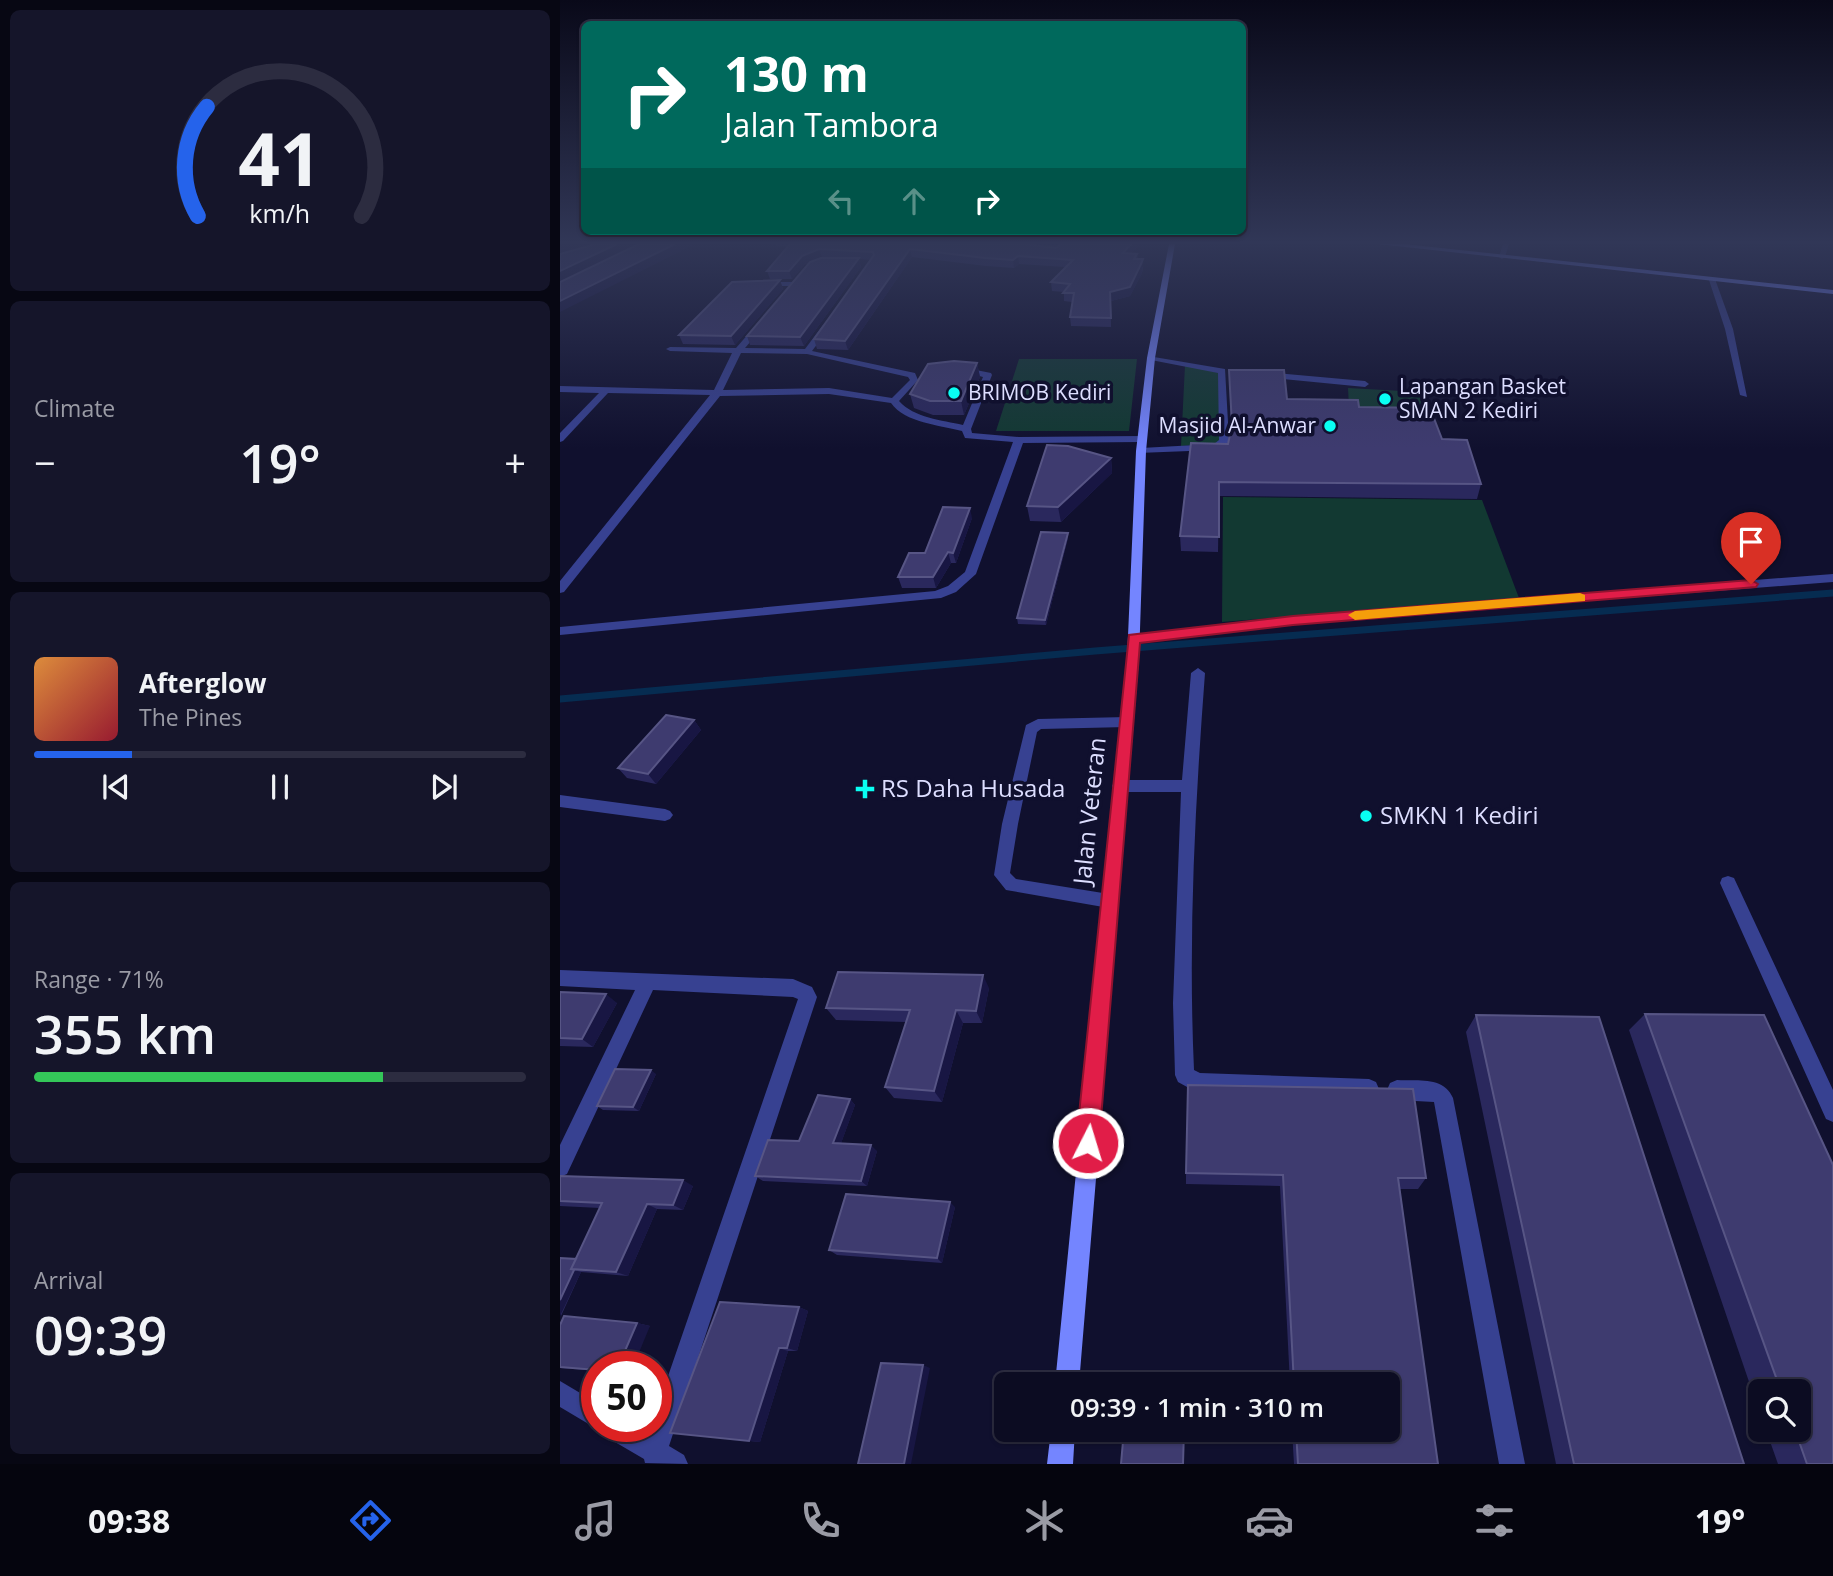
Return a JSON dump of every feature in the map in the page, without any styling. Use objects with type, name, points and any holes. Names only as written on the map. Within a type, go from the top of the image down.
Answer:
[{"type":"main road","name":"Jalan Veteran","points":[[1068,1372],[1133,647],[1142,439],[1151,358],[1159,312]]},
{"type":"main road","points":[[1060,1464],[1062,1442]]},
{"type":"street","points":[[1722,312],[1733,344],[1744,395]]},
{"type":"street","points":[[560,589],[717,393],[737,352],[771,313]]},
{"type":"street","points":[[807,352],[831,319]]},
{"type":"street","points":[[680,337],[670,349],[807,352],[912,375],[923,373]]},
{"type":"street","points":[[1151,358],[1235,373]]},
{"type":"street","points":[[946,370],[975,370],[988,374],[966,429],[968,436],[978,439],[1019,440],[1142,439]]},
{"type":"street","points":[[1141,451],[1215,447],[1223,444],[1222,371]]},
{"type":"street","points":[[1248,374],[1365,384]]},
{"type":"street","points":[[894,401],[914,380],[912,375]]},
{"type":"street","points":[[560,389],[717,393],[829,391],[894,401]]},
{"type":"street","points":[[560,439],[607,389]]},
{"type":"street","points":[[894,401],[898,408],[909,416],[933,419],[966,429]]},
{"type":"street","points":[[560,631],[937,595],[952,589],[970,574],[1019,440]]},
{"type":"street","points":[[1133,647],[1293,620],[1833,578]]},
{"type":"street","points":[[1198,673],[1189,786],[1182,1003],[1185,1075],[1198,1083],[1424,1091],[1438,1093],[1443,1098],[1512,1464]]},
{"type":"street","points":[[1109,901],[1012,885],[1002,875],[1031,729],[1038,724],[1127,722]]},
{"type":"street","points":[[1119,786],[1189,786]]},
{"type":"street","points":[[560,801],[665,816]]},
{"type":"street","points":[[1728,883],[1833,1112]]},
{"type":"street","points":[[560,978],[793,988],[806,993],[806,1005],[665,1459],[637,1442]]},
{"type":"street","points":[[560,1167],[647,983]]},
{"type":"street","points":[[560,1393],[581,1407]]},
{"type":"green space","points":[[1019,359],[1137,359],[1129,431],[996,431]]},
{"type":"green space","points":[[1185,365],[1219,373],[1219,443],[1181,446]]},
{"type":"green space","name":"Lapangan Basket SMAN 2 Kediri","points":[[1348,388],[1421,392],[1424,411],[1349,407]]},
{"type":"green space","points":[[1223,497],[1482,500],[1519,598],[1222,622]]},
{"type":"building","points":[[702,312],[752,312],[731,336],[679,335]]},
{"type":"building","points":[[767,312],[818,312],[800,337],[747,336]]},
{"type":"building","points":[[833,312],[865,312],[845,341],[814,339]]},
{"type":"building","points":[[1071,312],[1111,312],[1111,318],[1070,317]]},
{"type":"building","points":[[954,361],[977,363],[961,401],[930,401],[910,394],[928,364]]},
{"type":"building","points":[[1229,370],[1284,370],[1287,399],[1358,400],[1359,407],[1430,408],[1442,439],[1467,440],[1481,484],[1219,482],[1219,537],[1180,536],[1191,443],[1228,444],[1232,425]]},
{"type":"building","points":[[1047,445],[1068,446],[1111,458],[1058,507],[1027,506]]},
{"type":"building","points":[[943,507],[970,508],[953,553],[948,552],[933,577],[898,577],[909,553],[925,553]]},
{"type":"building","points":[[1041,532],[1068,533],[1045,620],[1017,618]]},
{"type":"building","points":[[666,715],[694,720],[648,774],[618,768]]},
{"type":"building","points":[[838,972],[983,975],[976,1011],[956,1010],[934,1091],[885,1087],[910,1010],[826,1008]]},
{"type":"building","points":[[560,992],[606,994],[582,1039],[560,1038]]},
{"type":"building","points":[[1645,1014],[1764,1015],[1833,1165],[1833,1464],[1807,1464],[1799,1442],[1811,1442],[1811,1379],[1777,1379]]},
{"type":"building","points":[[1476,1015],[1599,1017],[1744,1464],[1574,1464]]},
{"type":"building","points":[[615,1069],[651,1070],[633,1107],[597,1106]]},
{"type":"building","points":[[1188,1085],[1413,1089],[1426,1178],[1398,1178],[1438,1464],[1298,1464],[1297,1442],[1400,1442],[1400,1372],[1293,1372],[1283,1175],[1186,1173]]},
{"type":"building","points":[[818,1095],[850,1099],[833,1143],[871,1145],[861,1181],[755,1176],[768,1140],[799,1141]]},
{"type":"building","points":[[560,1176],[683,1180],[673,1205],[647,1204],[616,1272],[571,1269],[602,1203],[560,1201]]},
{"type":"building","points":[[846,1194],[950,1202],[937,1258],[829,1250]]},
{"type":"building","points":[[560,1258],[576,1259],[571,1269],[574,1270],[560,1300]]},
{"type":"building","points":[[720,1302],[799,1307],[787,1348],[779,1348],[749,1441],[672,1433]]},
{"type":"building","points":[[564,1316],[637,1323],[625,1351],[581,1351],[581,1369],[560,1367],[560,1325]]},
{"type":"building","points":[[881,1363],[923,1365],[904,1464],[858,1464]]},
{"type":"building","points":[[1123,1442],[1184,1442],[1183,1464],[1121,1464]]},
{"type":"waterway","points":[[560,699],[1095,651],[1833,593]]},
{"type":"slow traffic","points":[[1355,615],[1580,598]]},
{"type":"place","name":"BRIMOB Kediri","points":[[954,393]]},
{"type":"place","name":"Lapangan Basket SMAN 2 Kediri","points":[[1385,399]]},
{"type":"place","name":"Masjid Al-Anwar","points":[[1330,426]]},
{"type":"place","name":"RS Daha Husada","points":[[865,789]]},
{"type":"place","name":"SMKN 1 Kediri","points":[[1366,816]]},
{"type":"route","points":[[1088,1143],[1134,639],[1293,620],[1751,584]]}]
